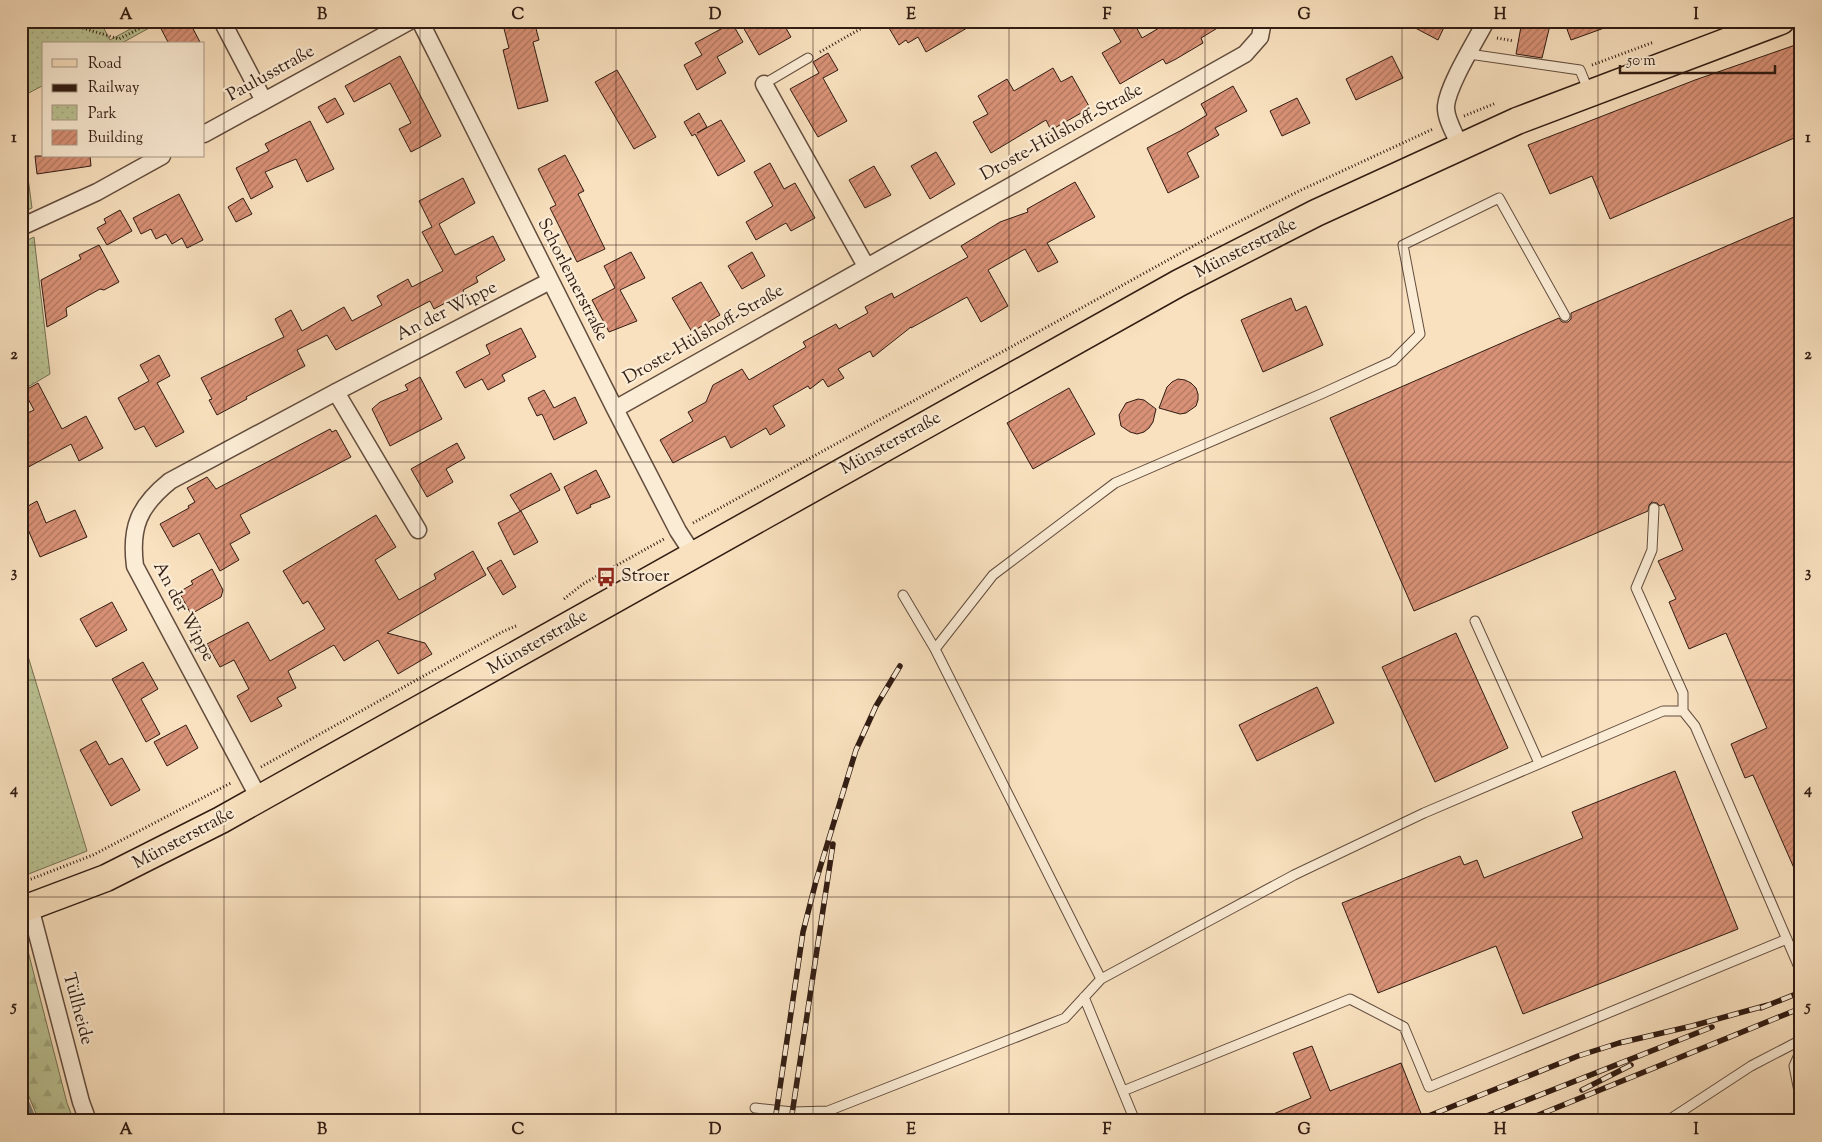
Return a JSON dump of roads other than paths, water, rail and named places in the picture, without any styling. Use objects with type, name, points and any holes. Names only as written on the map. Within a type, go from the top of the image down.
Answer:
[{"type":"main road","name":"Münsterstraße","points":[[26,908],[106,878],[194,834],[514,657],[693,554],[1179,283],[1316,213],[1460,146],[1589,92],[1782,21]]},
{"type":"street","points":[[222,21],[264,101]]},
{"type":"street","name":"Paulusstraße","points":[[205,133],[410,21]]},
{"type":"street","name":"Schorlemerstraße","points":[[420,21],[615,409],[678,531],[693,554]]},
{"type":"street","name":"Droste-Hülshoff-Straße","points":[[615,409],[1245,54],[1260,37],[1263,21]]},
{"type":"street","points":[[1460,146],[1446,107],[1450,90],[1486,21]]},
{"type":"street","points":[[764,84],[866,266]]},
{"type":"street","points":[[21,227],[97,192],[158,158]]},
{"type":"street","name":"An der Wippe","points":[[259,798],[135,566],[133,549],[135,530],[141,513],[153,495],[170,482],[336,392],[550,281]]},
{"type":"street","points":[[336,392],[418,530]]},
{"type":"street","name":"Tüllheide","points":[[26,908],[88,1121]]},
{"type":"lane","points":[[1469,54],[1580,70],[1589,92]]},
{"type":"lane","points":[[764,84],[808,58]]},
{"type":"lane","points":[[935,649],[993,575],[1115,483],[1393,361],[1420,334],[1403,245],[1498,198],[1565,316]]},
{"type":"lane","points":[[1654,508],[1652,550],[1636,588],[1683,693],[1683,710],[1696,726],[1801,972]]},
{"type":"lane","points":[[903,595],[935,649],[1101,979]]},
{"type":"lane","points":[[1476,621],[1539,763]]},
{"type":"lane","points":[[756,1108],[793,1112],[828,1111],[1065,1018],[1101,979],[1294,875],[1424,813],[1539,763],[1663,711],[1683,710]]},
{"type":"lane","points":[[1123,1091],[1350,999],[1404,1027],[1429,1087],[1787,939]]},
{"type":"lane","points":[[1084,997],[1135,1121]]},
{"type":"lane","points":[[1667,1121],[1751,1066],[1801,1040]]},
{"type":"lane","points":[[1801,1050],[1794,1066],[1801,1102]]},
{"type":"waterway","points":[[21,1090],[34,1121]]},
{"type":"railway","points":[[775,1121],[803,932],[816,881],[856,750],[876,706],[900,666]]},
{"type":"railway","points":[[791,1121],[833,844]]},
{"type":"railway","points":[[1761,1008],[1801,992]]},
{"type":"railway","points":[[1416,1121],[1578,1056],[1619,1043],[1692,1026],[1768,1005]]},
{"type":"railway","points":[[1524,1121],[1801,1008]]},
{"type":"railway","points":[[1474,1121],[1712,1027]]},
{"type":"railway","points":[[1582,1090],[1631,1065]]},
{"type":"place","name":"Stroer","points":[[606,577]]}]
